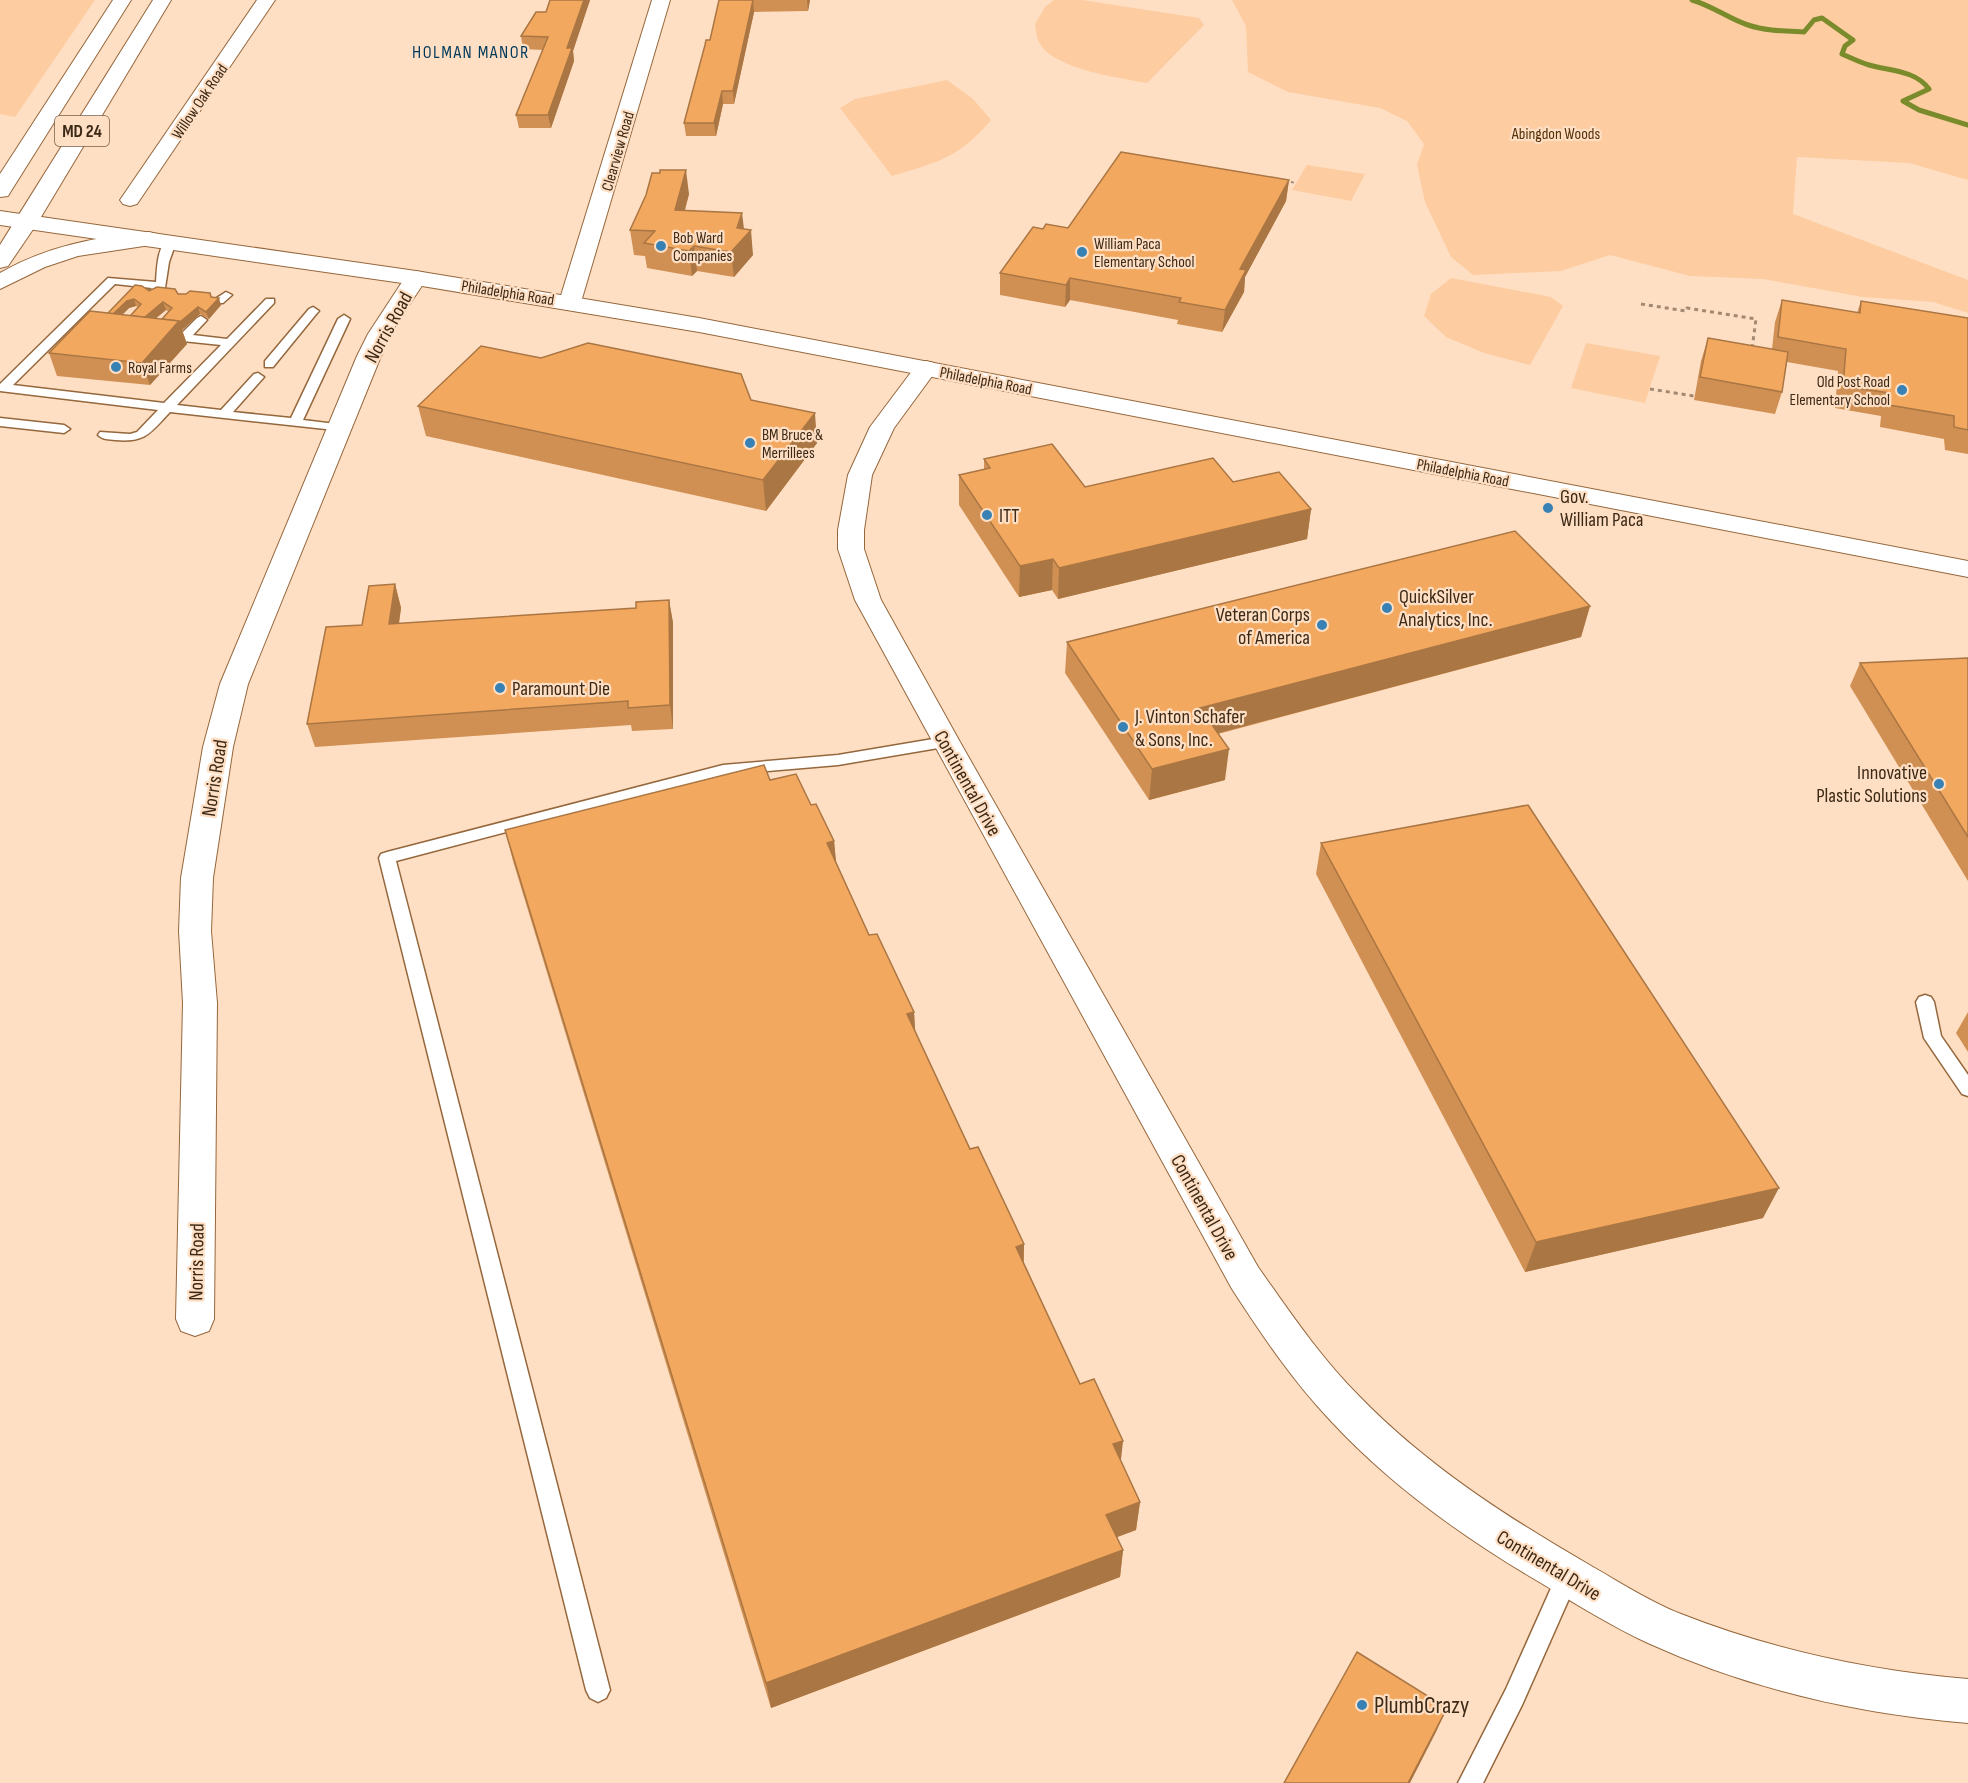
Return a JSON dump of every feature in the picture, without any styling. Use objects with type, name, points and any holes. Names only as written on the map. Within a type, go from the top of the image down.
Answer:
[{"type":"main road","name":"MD 24","points":[[0,191],[7,171],[122,0]]},
{"type":"main road","name":"MD 24","points":[[0,261],[27,222],[162,0]]},
{"type":"main road","name":"Philadelphia Road","points":[[0,218],[570,302],[926,368],[1968,569]]},
{"type":"main road","points":[[0,282],[39,261],[64,251],[112,242],[159,240]]},
{"type":"street","name":"Willow Oak Road","points":[[130,200],[266,0]]},
{"type":"street","name":"Clearview Road","points":[[570,302],[661,0]]},
{"type":"street","name":"Norris Road","points":[[195,1319],[200,1003],[195,932],[197,878],[218,747],[234,684],[379,334],[416,278]]},
{"type":"street","name":"Continental Drive","points":[[926,368],[882,427],[860,475],[851,530],[851,549],[868,600],[1245,1278],[1294,1352],[1345,1409],[1445,1498],[1522,1551],[1609,1602],[1676,1633],[1757,1662],[1811,1676],[1921,1697],[1968,1701]]},
{"type":"lane","points":[[2,390],[112,280],[157,290],[163,262],[159,240]]},
{"type":"lane","points":[[104,435],[131,438],[141,435],[270,301]]},
{"type":"lane","points":[[269,364],[314,311]]},
{"type":"lane","points":[[296,421],[344,319]]},
{"type":"lane","points":[[184,338],[201,320]]},
{"type":"lane","points":[[160,321],[148,333],[231,343]]},
{"type":"lane","points":[[66,324],[86,327]]},
{"type":"lane","points":[[225,413],[258,376]]},
{"type":"lane","points":[[2,390],[225,413],[340,428]]},
{"type":"lane","points":[[0,422],[63,429]]},
{"type":"lane","points":[[598,1690],[387,858],[723,770],[838,760],[945,742]]},
{"type":"lane","points":[[1925,1002],[1933,1038],[1968,1089]]},
{"type":"lane","points":[[1470,1783],[1514,1697],[1568,1576]]},
{"type":"path","points":[[1284,181],[1296,183]]},
{"type":"path","points":[[1641,304],[1686,310],[1687,308],[1756,319],[1752,354]]},
{"type":"path","points":[[1650,389],[1694,396]]},
{"type":"green space","points":[[0,0],[95,0],[15,117],[0,114]]},
{"type":"green space","points":[[1054,0],[1082,0],[1199,18],[1204,25],[1147,83],[1072,66],[1046,51],[1038,40],[1035,24],[1045,7]]},
{"type":"green space","name":"Abingdon Woods","points":[[1232,0],[1968,0],[1968,180],[1909,163],[1797,157],[1793,214],[1968,280],[1968,313],[1933,302],[1863,297],[1763,279],[1690,276],[1610,255],[1561,271],[1473,275],[1451,257],[1425,202],[1417,165],[1424,144],[1407,121],[1380,108],[1288,92],[1248,72],[1246,26]]},
{"type":"green space","points":[[947,80],[973,99],[991,120],[958,151],[922,167],[892,176],[840,108],[855,99]]},
{"type":"green space","points":[[1307,165],[1365,174],[1351,201],[1292,190]]},
{"type":"green space","points":[[1451,278],[1551,297],[1563,306],[1530,365],[1484,353],[1446,337],[1424,316],[1431,294]]},
{"type":"green space","points":[[1586,343],[1660,356],[1645,403],[1571,388]]},
{"type":"building","points":[[550,0],[584,0],[567,48],[572,48],[548,115],[516,115],[548,37],[521,36],[536,12],[546,12]]},
{"type":"building","points":[[719,0],[753,0],[733,91],[722,91],[714,123],[684,123],[706,40],[710,40]]},
{"type":"building","name":"William Paca Elementary School","points":[[1121,152],[1289,180],[1240,269],[1246,270],[1225,310],[1179,302],[1181,298],[1070,278],[1066,285],[1000,273],[1033,227],[1043,229],[1046,224],[1068,228]]},
{"type":"building","points":[[660,170],[686,170],[675,210],[742,213],[737,228],[751,230],[731,252],[694,246],[689,251],[644,243],[655,231],[630,230],[646,195],[652,173],[660,173]]},
{"type":"building","points":[[135,285],[142,286],[149,291],[157,287],[175,289],[178,294],[186,294],[190,291],[210,293],[211,297],[219,298],[206,312],[198,307],[180,322],[162,319],[172,308],[163,302],[145,317],[130,316],[141,304],[134,299],[127,301],[113,314],[108,313]]},
{"type":"building","name":"Old Post Road Elementary School","points":[[1782,300],[1860,313],[1861,301],[1968,318],[1968,430],[1954,427],[1954,416],[1889,405],[1889,393],[1843,386],[1846,349],[1778,337]]},
{"type":"building","points":[[90,311],[179,321],[142,363],[49,353]]},
{"type":"building","points":[[1708,338],[1788,352],[1782,392],[1700,377]]},
{"type":"building","points":[[588,343],[741,374],[751,400],[815,413],[763,480],[418,406],[481,346],[541,358]]},
{"type":"building","points":[[1052,444],[1085,487],[1213,458],[1233,482],[1279,472],[1311,509],[1059,568],[1053,559],[1020,566],[959,475],[990,468],[984,459]]},
{"type":"building","points":[[1515,531],[1590,606],[1200,708],[1229,749],[1152,769],[1067,642]]},
{"type":"building","name":"Paramount Die","points":[[395,584],[389,624],[636,608],[636,602],[669,600],[670,705],[628,708],[628,701],[307,724],[326,627],[362,625],[369,586]]},
{"type":"building","name":"Innovative Plastic Solutions","points":[[1968,658],[1968,837],[1860,663]]},
{"type":"building","points":[[764,765],[770,780],[796,774],[811,805],[816,804],[834,841],[827,843],[869,935],[877,934],[914,1012],[907,1014],[970,1149],[978,1147],[1024,1244],[1016,1247],[1080,1384],[1094,1379],[1123,1441],[1113,1444],[1140,1502],[1106,1515],[1123,1550],[766,1683],[505,830]]},
{"type":"building","points":[[1528,805],[1779,1188],[1536,1242],[1321,843]]},
{"type":"building","name":"PlumbCrazy","points":[[1357,1652],[1447,1708],[1408,1783],[1284,1783]]},
{"type":"waterway","points":[[1692,0],[1741,22],[1769,30],[1804,32],[1814,20],[1822,18],[1853,40],[1845,46],[1842,54],[1869,65],[1902,72],[1917,78],[1929,89],[1903,101],[1919,110],[1968,125]]},
{"type":"place","name":"Bob Ward Companies","points":[[661,246]]},
{"type":"place","name":"William Paca Elementary School","points":[[1082,252]]},
{"type":"place","name":"Royal Farms","points":[[116,367]]},
{"type":"place","name":"Old Post Road Elementary School","points":[[1902,390]]},
{"type":"place","name":"BM Bruce & Merrillees","points":[[750,443]]},
{"type":"place","name":"Gov. William Paca","points":[[1548,508]]},
{"type":"place","name":"ITT","points":[[987,515]]},
{"type":"place","name":"QuickSilver Analytics, Inc.","points":[[1387,608]]},
{"type":"place","name":"Veteran Corps of America","points":[[1322,625]]},
{"type":"place","name":"Paramount Die","points":[[500,688]]},
{"type":"place","name":"J. Vinton Schafer & Sons, Inc.","points":[[1123,727]]},
{"type":"place","name":"Innovative Plastic Solutions","points":[[1939,784]]},
{"type":"place","name":"PlumbCrazy","points":[[1362,1705]]},
{"type":"district","name":"HOLMAN MANOR","points":[[471,52]]}]
